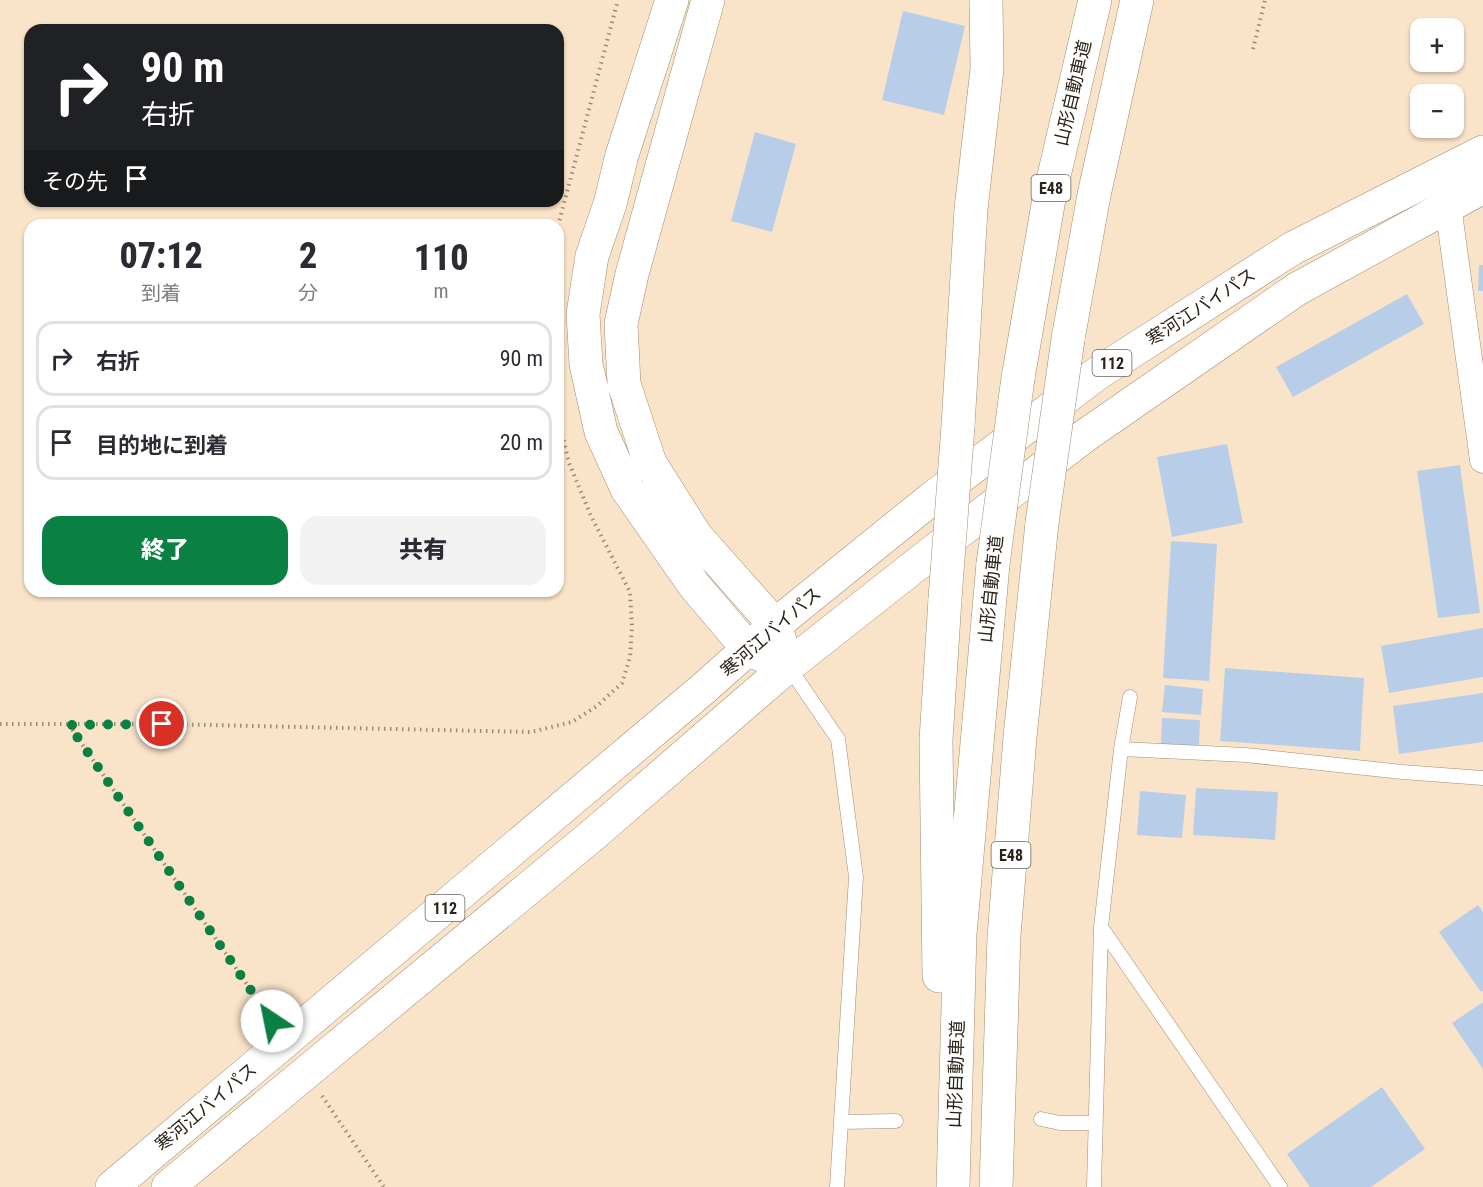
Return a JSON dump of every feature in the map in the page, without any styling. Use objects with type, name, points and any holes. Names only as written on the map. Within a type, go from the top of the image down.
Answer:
[{"type":"highway","points":[[672,0],[592,256],[583,314],[586,364],[601,432],[627,489],[694,585],[748,650],[788,666]]},
{"type":"highway","points":[[708,0],[632,274],[621,324],[624,384],[650,463],[696,536],[775,625],[788,666]]},
{"type":"highway","points":[[952,1187],[937,933],[936,740],[971,209],[987,69],[986,0]]},
{"type":"highway","name":"山形自動車道","points":[[952,1187],[960,934],[993,564],[1018,378],[1050,193],[1095,0]]},
{"type":"highway","name":"E48","points":[[996,1187],[1004,936],[1020,737],[1042,524],[1068,339],[1094,195],[1137,0]]},
{"type":"highway","name":"寒河江バイパス","points":[[112,1187],[775,625],[931,499],[1098,373],[1293,248],[1483,152]]},
{"type":"highway","name":"寒河江バイパス","points":[[168,1187],[594,834],[788,666],[1086,435],[1297,289],[1483,187]]},
{"type":"street","points":[[1448,206],[1483,460]]},
{"type":"lane","points":[[788,666],[838,739],[856,877],[837,1187]]},
{"type":"lane","points":[[1094,1187],[1101,927],[1121,749],[1130,697]]},
{"type":"lane","points":[[1121,749],[1246,755],[1402,772],[1483,778]]},
{"type":"lane","points":[[1101,927],[1280,1187]]},
{"type":"lane","points":[[1041,1119],[1060,1123],[1095,1123]]},
{"type":"lane","points":[[842,1122],[896,1121]]},
{"type":"path","points":[[564,203],[618,0]]},
{"type":"path","points":[[1253,49],[1265,0]]},
{"type":"path","points":[[0,724],[174,724],[531,732],[572,722],[597,706],[622,683],[630,657],[632,627],[630,592],[591,516],[569,463],[564,442]]},
{"type":"path","points":[[69,725],[286,1041]]},
{"type":"path","points":[[306,1072],[384,1187]]},
{"type":"building","points":[[903,11],[965,26],[944,115],[882,100]]},
{"type":"building","points":[[755,132],[796,144],[772,232],[731,221]]},
{"type":"building","points":[[1479,265],[1483,265],[1483,291],[1478,291]]},
{"type":"building","points":[[1407,294],[1424,324],[1293,397],[1276,367]]},
{"type":"building","points":[[1227,444],[1243,523],[1172,537],[1157,457]]},
{"type":"building","points":[[1460,465],[1480,613],[1438,618],[1417,471]]},
{"type":"building","points":[[1171,541],[1217,544],[1209,681],[1163,678]]},
{"type":"building","points":[[1483,628],[1483,677],[1389,693],[1381,646]]},
{"type":"building","points":[[1225,668],[1364,678],[1360,751],[1220,741]]},
{"type":"building","points":[[1165,685],[1203,689],[1201,715],[1162,712]]},
{"type":"building","points":[[1483,693],[1483,742],[1399,754],[1393,706]]},
{"type":"building","points":[[1162,718],[1200,720],[1199,746],[1161,744]]},
{"type":"building","points":[[1196,788],[1278,792],[1275,840],[1193,835]]},
{"type":"building","points":[[1140,791],[1186,795],[1182,838],[1137,835]]},
{"type":"building","points":[[1478,905],[1483,912],[1483,991],[1481,992],[1439,932]]},
{"type":"building","points":[[1483,1002],[1483,1069],[1452,1023]]},
{"type":"building","points":[[1382,1087],[1425,1149],[1371,1187],[1310,1187],[1287,1154]]},
{"type":"route","points":[[162,724],[69,725],[272,1021]]}]
